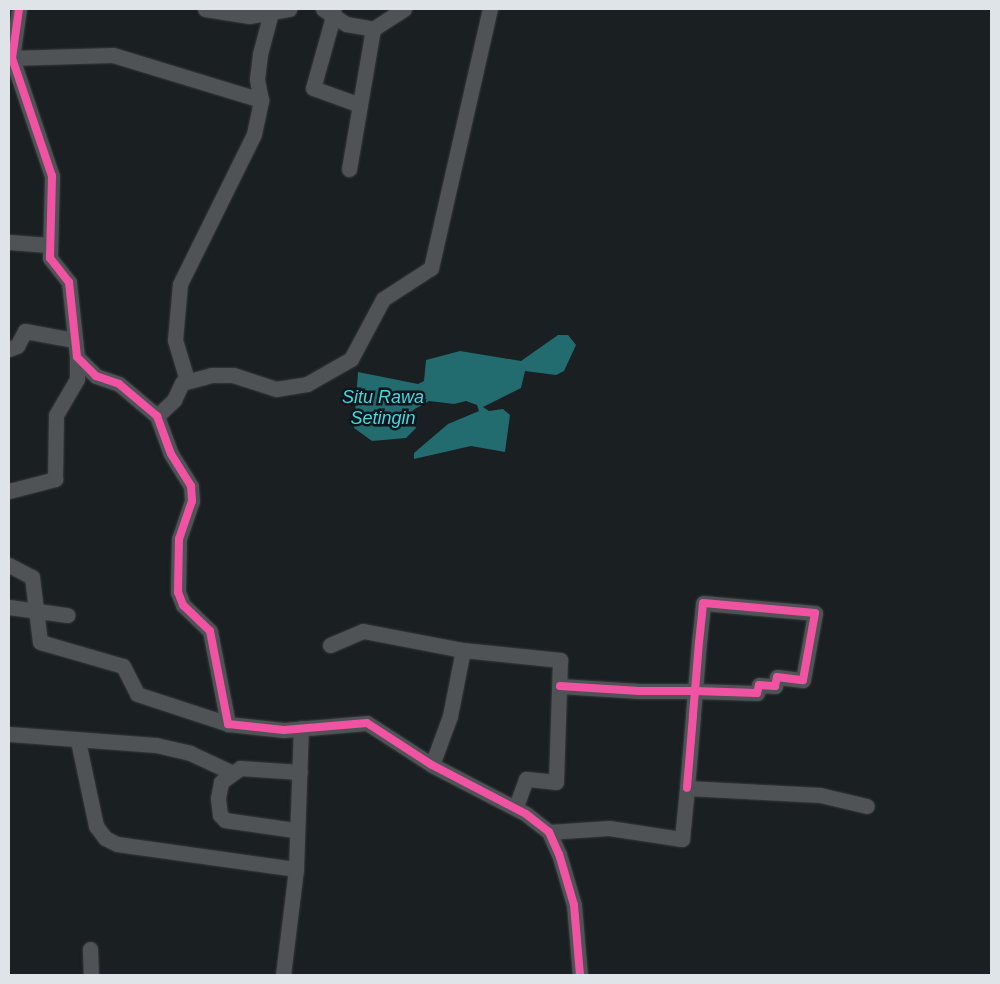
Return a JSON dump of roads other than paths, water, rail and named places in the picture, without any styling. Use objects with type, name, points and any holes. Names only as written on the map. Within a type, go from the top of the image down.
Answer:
[{"type":"street","points":[[9,491],[54,479],[56,415],[77,379],[77,357],[69,282],[50,258],[52,176],[11,58],[19,9]]},
{"type":"street","points":[[205,9],[250,16],[289,9]]},
{"type":"street","points":[[348,169],[373,30],[404,9]]},
{"type":"street","points":[[157,416],[187,380],[234,375],[276,389],[307,384],[351,359],[382,299],[431,268],[490,9]]},
{"type":"street","points":[[187,380],[175,340],[180,284],[254,134],[261,100],[257,79],[260,54],[272,11]]},
{"type":"street","points":[[360,105],[313,88],[328,11],[346,24],[373,30]]},
{"type":"street","points":[[11,58],[113,54],[261,100]]},
{"type":"street","points":[[9,242],[49,245]]},
{"type":"street","points":[[9,349],[18,346],[25,331],[74,340]]},
{"type":"street","points":[[77,357],[96,376],[119,384],[157,416],[192,494],[178,540],[178,592],[183,605],[210,630],[228,724]]},
{"type":"street","points":[[9,565],[32,577],[40,642],[123,666],[137,694],[228,724],[301,728],[367,723],[432,764],[516,807],[549,832],[574,905],[580,975]]},
{"type":"street","points":[[549,832],[609,828],[682,839],[687,788],[695,691],[703,603],[814,613],[803,680],[776,677],[775,686],[759,685],[757,693],[695,691],[560,686]]},
{"type":"street","points":[[9,606],[67,615]]},
{"type":"street","points":[[330,645],[364,631],[462,650],[559,659],[560,686],[556,782],[526,779],[516,807]]},
{"type":"street","points":[[432,764],[450,716],[462,650]]},
{"type":"street","points":[[284,975],[296,869],[294,830],[300,772],[301,728]]},
{"type":"street","points":[[9,734],[173,749],[231,772],[300,772]]},
{"type":"street","points":[[78,740],[96,826],[105,838],[127,846],[296,869]]},
{"type":"street","points":[[231,772],[222,782],[220,816],[294,830]]},
{"type":"street","points":[[687,788],[820,795],[867,806]]},
{"type":"street","points":[[90,949],[92,975]]},
{"type":"water","name":"Situ Rawa Setingin","points":[[558,335],[568,335],[576,345],[564,371],[556,375],[525,371],[521,388],[483,407],[489,411],[503,409],[510,415],[505,452],[471,446],[414,459],[414,453],[448,424],[479,411],[477,405],[466,401],[454,404],[429,401],[413,410],[410,417],[416,428],[406,438],[372,441],[354,428],[358,372],[418,384],[424,381],[426,360],[460,351],[521,361]]}]
